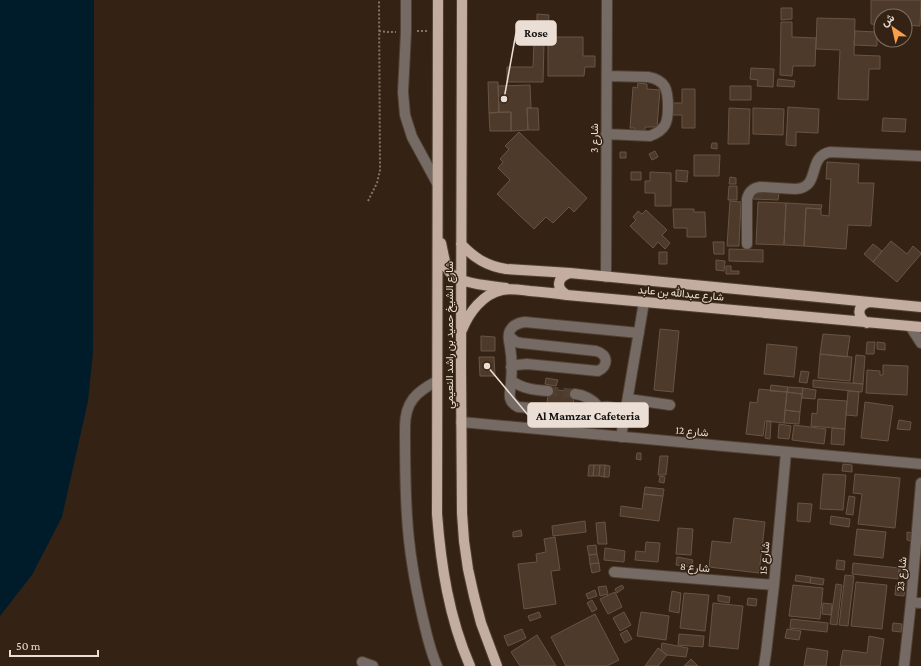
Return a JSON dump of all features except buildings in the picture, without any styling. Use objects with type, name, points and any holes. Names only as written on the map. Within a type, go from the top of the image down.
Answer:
[{"type":"main road","name":"شارع الشيخ حميد بن راشد النعيمي","points":[[438,0],[437,514],[439,544],[449,602],[457,631],[470,666]]},
{"type":"main road","name":"شارع الشيخ حميد بن راشد النعيمي","points":[[462,0],[462,513],[468,569],[474,596],[481,623],[497,666]]},
{"type":"main road","points":[[437,229],[447,268],[455,277],[461,280],[512,288]]},
{"type":"main road","name":"شارع عبدالله بن عابد","points":[[461,244],[468,252],[485,264],[506,269],[921,307]]},
{"type":"main road","points":[[567,295],[562,292],[559,283],[561,278],[570,274]]},
{"type":"main road","name":"شارع عبدالله بن عابد","points":[[461,333],[465,322],[480,302],[501,290],[512,288],[567,295],[921,327]]},
{"type":"main road","points":[[867,323],[860,318],[859,314],[861,306],[869,302]]},
{"type":"street","points":[[406,0],[403,92],[405,115],[412,137],[437,183]]},
{"type":"street","points":[[602,0],[607,0]]},
{"type":"street","name":"شارع 3","points":[[606,277],[607,0]]},
{"type":"street","points":[[606,134],[650,136],[661,130],[667,121],[668,115],[667,91],[660,81],[648,77],[607,76]]},
{"type":"street","points":[[746,244],[747,199],[751,190],[756,188],[800,189],[811,180],[818,159],[825,153],[830,152],[921,156]]},
{"type":"street","points":[[621,437],[644,302]]},
{"type":"street","points":[[546,410],[518,407],[514,405],[510,398],[512,367],[509,336],[510,330],[514,325],[525,322],[639,333]]},
{"type":"street","points":[[910,326],[921,343]]},
{"type":"street","points":[[509,336],[516,342],[521,343],[601,352],[606,360],[605,365],[598,371],[527,364],[512,367]]},
{"type":"street","points":[[437,381],[416,395],[408,407],[405,420],[407,516],[410,546],[420,605],[437,666]]},
{"type":"street","points":[[512,381],[527,389],[548,391]]},
{"type":"street","points":[[575,394],[586,396],[599,407]]},
{"type":"street","points":[[628,399],[670,405]]},
{"type":"street","points":[[572,412],[588,411],[606,406],[613,407],[625,414]]},
{"type":"street","name":"شارع 12","points":[[461,422],[921,464]]},
{"type":"street","name":"شارع 15","points":[[764,666],[774,585],[786,452]]},
{"type":"street","name":"شارع 23","points":[[904,666],[916,602],[921,483]]},
{"type":"street","name":"شارع 8","points":[[614,572],[774,585]]},
{"type":"street","points":[[362,662],[373,666]]},
{"type":"path","points":[[368,202],[377,183],[380,170],[379,0]]},
{"type":"water","points":[[0,0],[94,0],[94,8],[93,352],[88,401],[62,517],[32,575],[0,616]]},
{"type":"tunnel","points":[[548,391],[575,394]]},
{"type":"tunnel","points":[[546,409],[572,412]]},
{"type":"place","name":"Rose","points":[[504,99]]},
{"type":"place","name":"Al Mamzar Cafeteria","points":[[487,366]]}]
